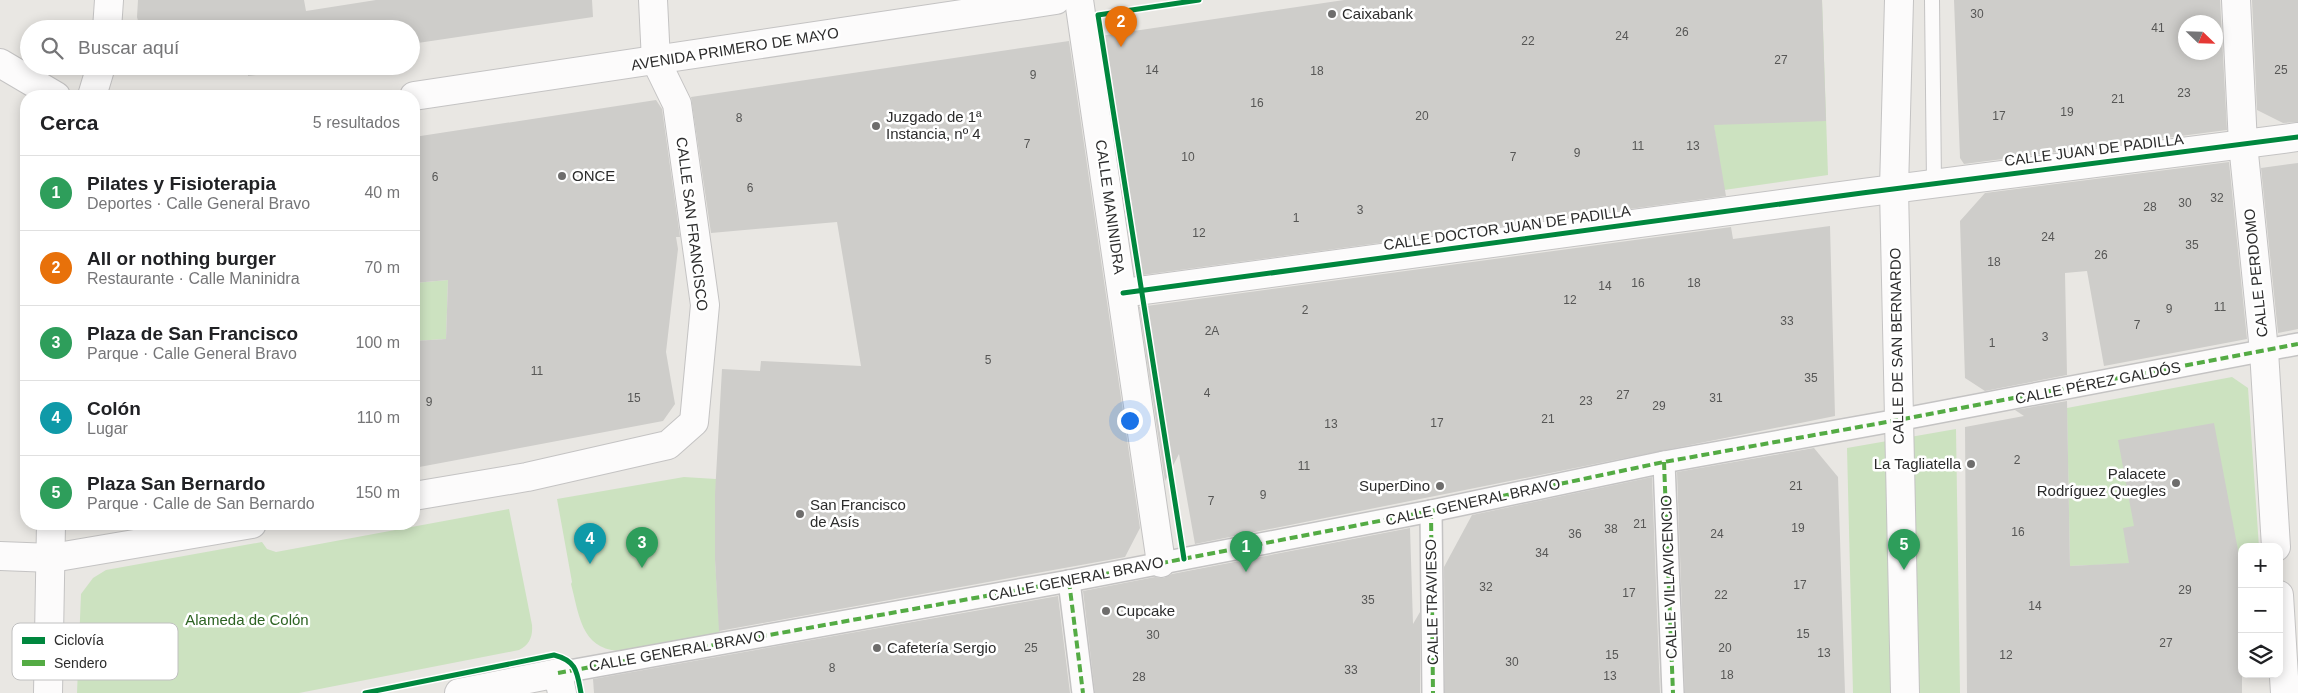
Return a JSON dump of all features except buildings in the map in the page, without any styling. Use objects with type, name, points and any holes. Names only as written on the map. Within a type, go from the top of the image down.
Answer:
[{"type":"street","points":[[108,20],[109,0]]},
{"type":"street","points":[[653,0],[656,61]]},
{"type":"street","name":"AVENIDA PRIMERO DE MAYO","points":[[420,95],[1056,0]]},
{"type":"street","name":"CALLE MANINIDRA","points":[[1079,0],[1161,563]]},
{"type":"street","name":"CALLE DE SAN BERNARDO","points":[[1899,0],[1894,189],[1905,693]]},
{"type":"street","name":"CALLE PERDOMO","points":[[2236,0],[2243,144],[2264,351],[2276,543]]},
{"type":"street","name":"CALLE SAN FRANCISCO","points":[[420,495],[527,477],[668,445],[694,422],[705,305],[676,104],[656,61]]},
{"type":"street","points":[[0,63],[20,75]]},
{"type":"street","points":[[20,75],[46,90]]},
{"type":"street","points":[[94,90],[98,75]]},
{"type":"street","name":"CALLE JUAN DE PADILLA","points":[[1894,189],[2298,137]]},
{"type":"street","name":"CALLE DOCTOR JUAN DE PADILLA","points":[[1122,293],[1894,189]]},
{"type":"street","name":"CALLE PÉREZ GALDÓS","points":[[1898,420],[2298,344]]},
{"type":"street","name":"CALLE GENERAL BRAVO","points":[[459,693],[560,683],[1431,511],[1664,462],[1898,420]]},
{"type":"street","name":"CALLE VILLAVICENCIO","points":[[1664,462],[1673,693]]},
{"type":"street","name":"CALLE TRAVIESO","points":[[1431,511],[1433,693]]},
{"type":"street","points":[[50,623],[51,530]]},
{"type":"street","points":[[0,556],[52,558],[217,530]]},
{"type":"street","points":[[1069,581],[1083,693]]},
{"type":"street","points":[[2281,633],[2285,693]]},
{"type":"street","points":[[48,680],[48,693]]},
{"type":"lane","points":[[1932,0],[1934,183]]},
{"type":"green space","points":[[1709,0],[1822,0],[1828,175],[1724,190],[1710,102]]},
{"type":"green space","points":[[448,280],[446,339],[420,341],[420,282]]},
{"type":"green space","points":[[2232,377],[2248,388],[2259,543],[2238,543],[2238,559],[2070,566],[2067,408]]},
{"type":"green space","points":[[1956,429],[1960,693],[1853,693],[1847,448]]},
{"type":"green space","points":[[684,477],[716,479],[715,560],[720,636],[618,651],[606,648],[596,643],[589,636],[580,618],[571,584],[557,499]]},
{"type":"green space","name":"Alameda de Colón","points":[[509,509],[532,625],[530,640],[525,646],[519,650],[299,693],[77,693],[78,680],[178,680],[178,623],[80,623],[81,594],[93,578],[106,570],[262,542],[267,549],[276,552],[395,530],[420,530],[420,525]]},
{"type":"marked path","points":[[558,673],[1069,581],[1431,511],[1664,462],[1898,420],[2298,344]]},
{"type":"marked path","points":[[1664,462],[1673,693]]},
{"type":"marked path","points":[[1431,511],[1433,693]]},
{"type":"marked path","points":[[1069,581],[1083,693]]},
{"type":"cycle path","points":[[1184,559],[1098,15],[1199,0]]},
{"type":"cycle path","points":[[1123,293],[1862,193],[2298,137]]},
{"type":"cycle path","points":[[365,693],[554,655],[562,657],[575,668],[581,693]]},
{"type":"place","name":"Caixabank","points":[[1332,14]]},
{"type":"place","name":"All or nothing burger","points":[[1121,47]]},
{"type":"place","name":"Juzgado de 1ª Instancia, nº 4","points":[[876,126]]},
{"type":"place","name":"ONCE","points":[[562,176]]},
{"type":"place","name":"La Tagliatella","points":[[1971,464]]},
{"type":"place","name":"Palacete Rodríguez Quegles","points":[[2176,483]]},
{"type":"place","name":"SuperDino","points":[[1440,486]]},
{"type":"place","name":"San Francisco de Asís","points":[[800,514]]},
{"type":"place","name":"Colón","points":[[590,564]]},
{"type":"place","name":"Plaza de San Francisco","points":[[642,568]]},
{"type":"place","name":"Plaza San Bernardo","points":[[1904,570]]},
{"type":"place","name":"Pilates y Fisioterapia","points":[[1246,572]]},
{"type":"place","name":"Cupcake","points":[[1106,611]]},
{"type":"place","name":"Cafetería Sergio","points":[[877,648]]}]
